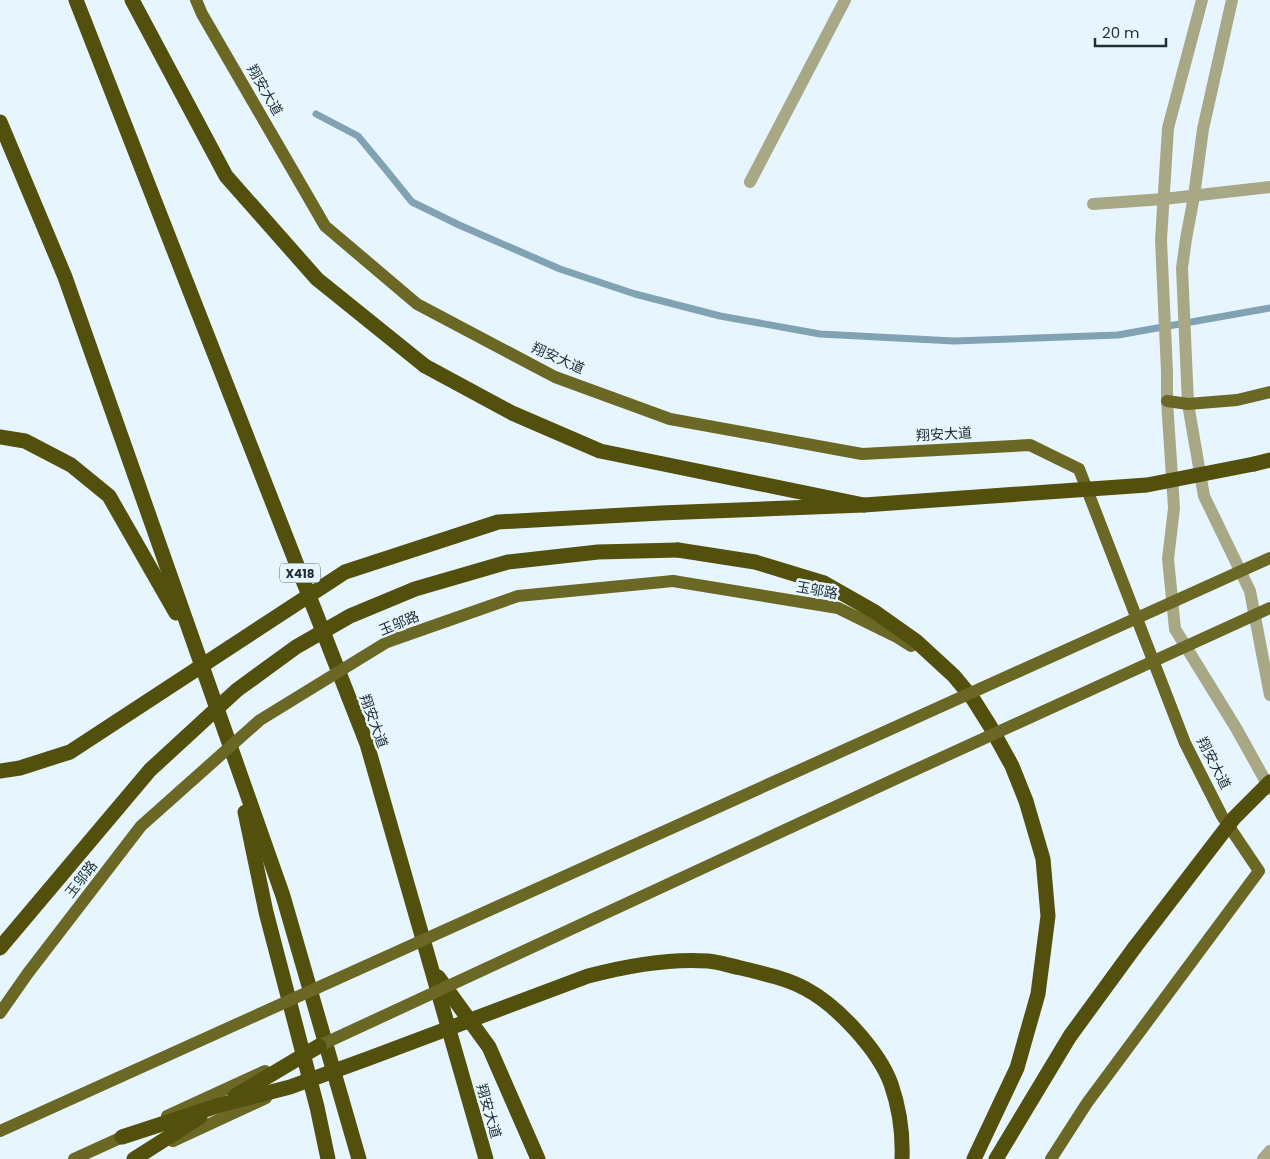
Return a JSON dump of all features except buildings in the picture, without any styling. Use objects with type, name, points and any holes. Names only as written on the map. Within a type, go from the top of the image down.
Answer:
[{"type":"highway","name":"翔安大道","points":[[76,0],[367,744],[486,1159]]},
{"type":"highway","points":[[132,0],[226,176],[317,279],[425,366],[512,413],[600,451],[864,505]]},
{"type":"highway","points":[[0,122],[65,277],[283,896],[359,1159]]},
{"type":"highway","points":[[0,437],[25,441],[71,465],[109,496],[195,647]]},
{"type":"highway","points":[[0,771],[20,768],[70,752],[345,572],[498,522],[864,505],[1147,485],[1270,460]]},
{"type":"highway","points":[[0,948],[150,770],[237,690],[296,647],[350,616],[415,589],[508,562],[598,552],[678,550],[755,562],[824,583],[875,612],[916,642],[941,664],[973,699],[1012,766],[1026,801],[1043,859],[1048,916],[1038,994],[1017,1068],[974,1159]]},
{"type":"highway","points":[[233,754],[266,912],[317,1107],[328,1159]]},
{"type":"highway","points":[[996,1159],[1070,1036],[1135,947],[1234,818],[1270,782]]},
{"type":"highway","points":[[122,1137],[220,1105],[290,1087],[588,976],[660,962],[709,961],[771,975],[806,988],[844,1017],[876,1056],[890,1082],[897,1106],[901,1131],[902,1159]]},
{"type":"highway","points":[[430,967],[489,1047],[538,1159]]},
{"type":"highway","points":[[135,1158],[319,1046]]},
{"type":"main road","name":"翔安大道","points":[[196,0],[202,14],[325,226],[417,304],[426,309],[555,377],[670,419],[862,454],[1030,445],[1079,469],[1185,743],[1222,816],[1265,869],[1087,1103],[1052,1159]]},
{"type":"main road","points":[[1167,401],[1188,404],[1237,400],[1270,392]]},
{"type":"main road","points":[[0,1131],[1270,558]]},
{"type":"main road","name":"玉邬路","points":[[0,1013],[28,973],[141,826],[260,720],[387,642],[518,596],[673,582],[838,608],[895,636],[941,664]]},
{"type":"main road","points":[[74,1159],[906,774],[1270,608]]},
{"type":"main road","points":[[135,1158],[290,1087]]},
{"type":"street","points":[[750,182],[845,0]]},
{"type":"street","points":[[1202,0],[1168,128],[1161,240],[1168,372],[1167,401],[1174,508],[1168,559],[1176,629],[1236,728],[1270,789]]},
{"type":"street","points":[[1232,0],[1203,128],[1182,268],[1188,404],[1204,496],[1250,591],[1270,695]]},
{"type":"street","points":[[1093,204],[1270,188]]},
{"type":"street","points":[[1263,1159],[1270,1151]]},
{"type":"waterway","points":[[316,114],[358,136],[412,202],[459,225],[560,269],[635,294],[720,316],[820,334],[954,341],[1118,335],[1270,308]]}]
